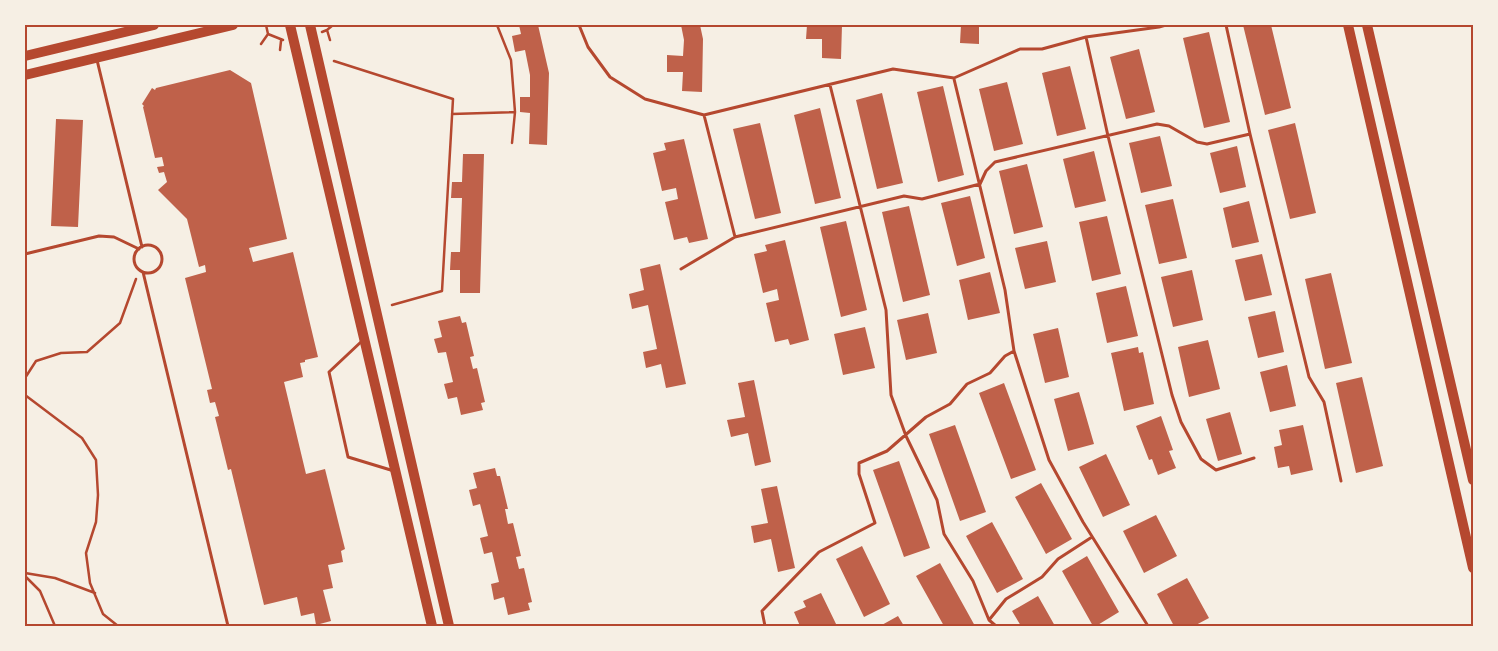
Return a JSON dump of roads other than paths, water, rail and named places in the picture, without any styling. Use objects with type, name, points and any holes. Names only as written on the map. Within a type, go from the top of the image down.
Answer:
[{"type":"main road","points":[[25,56],[154,25]]},
{"type":"main road","points":[[25,75],[233,25]]},
{"type":"main road","points":[[290,25],[432,626]]},
{"type":"main road","points":[[310,25],[449,626]]},
{"type":"main road","points":[[1348,25],[1473,568]]},
{"type":"main road","points":[[1368,25],[1473,480]]},
{"type":"lane","points":[[579,25],[588,46],[610,77],[644,99],[704,115],[893,69],[954,78],[1020,49],[1042,50],[1086,37],[1159,28],[1166,25]]},
{"type":"lane","points":[[1226,25],[1250,134],[1309,377],[1324,402],[1340,481]]},
{"type":"lane","points":[[1086,37],[1108,136],[1172,395],[1181,422],[1201,459],[1216,470],[1254,458]]},
{"type":"lane","points":[[25,254],[99,236],[114,237],[140,248],[151,246],[161,254],[162,259],[156,271],[148,273],[139,270],[134,262],[134,257],[140,248],[97,58]]},
{"type":"lane","points":[[954,78],[1005,290],[1014,351],[1049,460],[1083,522],[1148,626]]},
{"type":"lane","points":[[830,85],[886,310],[892,395],[906,436],[937,500],[944,534],[974,581],[989,620],[996,626]]},
{"type":"lane","points":[[704,115],[735,237]]},
{"type":"lane","points":[[980,184],[986,171],[995,162],[1157,124],[1169,126],[1197,142],[1207,144],[1250,134]]},
{"type":"lane","points":[[681,269],[735,237],[904,196],[922,199],[980,184]]},
{"type":"lane","points":[[143,272],[228,626]]},
{"type":"lane","points":[[364,339],[329,372],[348,457],[397,472]]},
{"type":"lane","points":[[765,626],[762,611],[819,552],[875,523],[859,474],[859,463],[887,451],[926,417],[950,404],[967,384],[990,373],[1005,356],[1014,351]]},
{"type":"lane","points":[[989,620],[1006,599],[1042,577],[1058,559],[1092,537]]}]
